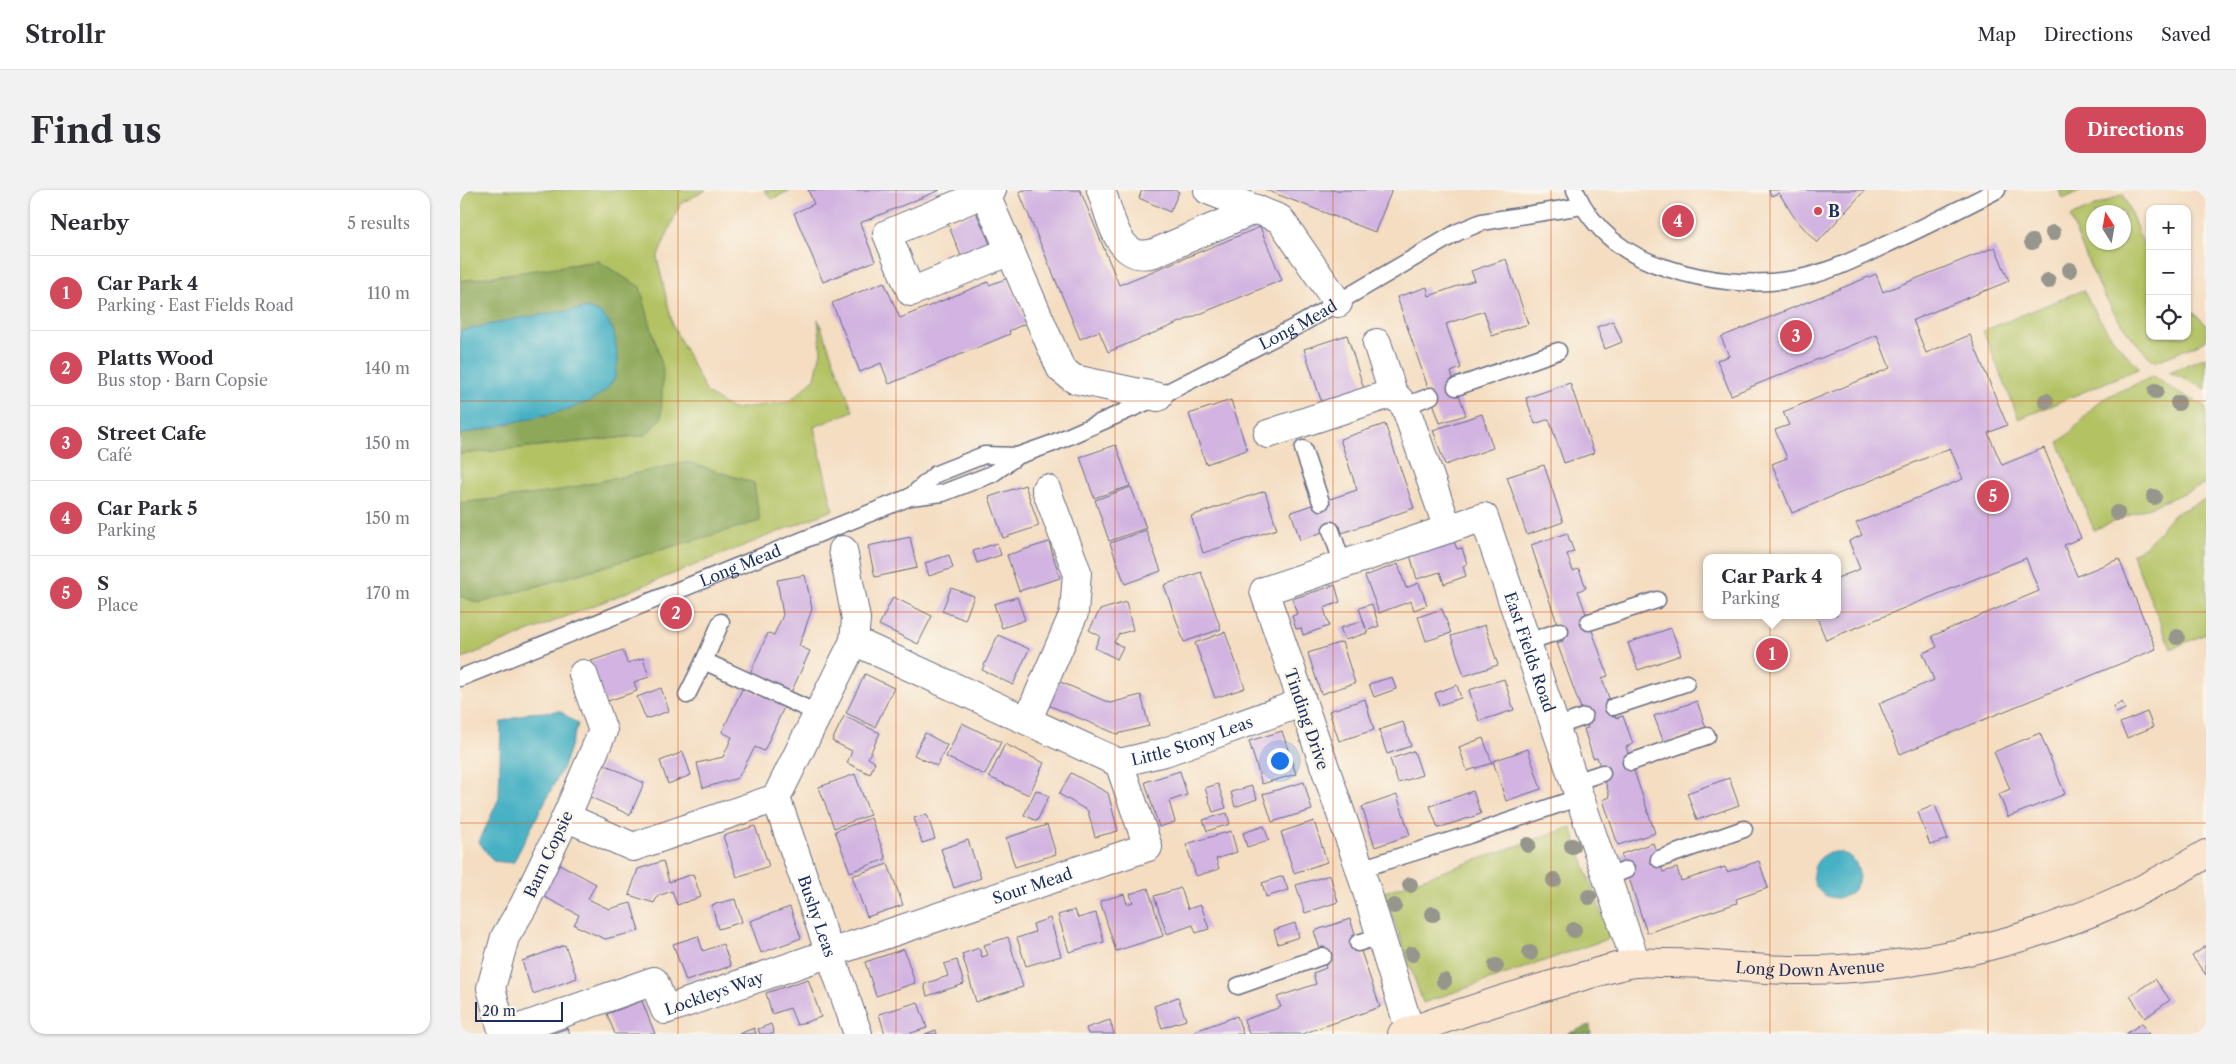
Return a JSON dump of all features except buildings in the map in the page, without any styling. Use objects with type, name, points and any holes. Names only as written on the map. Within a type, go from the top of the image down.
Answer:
[{"type":"street","points":[[1101,190],[1121,244],[1128,252],[1138,255],[1154,253],[1256,209]]},
{"type":"street","points":[[1208,190],[1273,215],[1285,224],[1338,302]]},
{"type":"street","points":[[1010,251],[911,292],[887,234],[989,191],[1010,251],[1057,363],[1067,375],[1085,382],[1158,397]]},
{"type":"street","points":[[1377,343],[1448,529]]},
{"type":"street","points":[[1268,434],[1399,399]]},
{"type":"street","points":[[1028,719],[1074,613],[1077,572],[1046,489]]},
{"type":"street","name":"East Fields Road","points":[[1448,529],[1484,517],[1578,789],[1617,874],[1636,963]]},
{"type":"street","name":"Tinding Drive","points":[[1406,1032],[1369,940],[1360,869],[1301,703],[1264,591],[1448,529]]},
{"type":"street","points":[[566,817],[633,847],[776,798],[854,641],[856,619],[843,550]]},
{"type":"street","name":"Little Stony Leas","points":[[854,641],[1028,719],[1119,763],[1165,752],[1301,703]]},
{"type":"street","name":"Barn Copsie","points":[[504,1034],[491,988],[505,937],[524,904],[566,817],[603,731],[583,674]]},
{"type":"street","name":"Sour Mead","points":[[830,952],[1148,847],[1119,763]]},
{"type":"street","name":"Bushy Leas","points":[[776,798],[858,1034]]},
{"type":"street","name":"Long Down Avenue","points":[[1406,1032],[1524,993],[1636,963],[1706,964],[1786,970],[1858,969],[1934,958],[2033,934],[2084,916],[2135,893],[2206,854]]},
{"type":"street","name":"Lockleys Way","points":[[504,1034],[654,981],[665,1010],[830,952]]},
{"type":"lane","points":[[1575,190],[1582,206],[1593,222],[1610,238],[1642,260],[1682,273],[1742,282],[1767,282],[1806,277],[1850,262],[1938,221],[1997,190]]},
{"type":"lane","name":"Long Mead","points":[[460,678],[910,497],[936,474],[984,455],[1017,456],[1051,444],[1158,397],[1256,348],[1338,302],[1434,244],[1482,222],[1582,206]]},
{"type":"lane","points":[[1456,387],[1558,351]]},
{"type":"lane","points":[[1399,399],[1430,396]]},
{"type":"lane","points":[[1303,449],[1321,502]]},
{"type":"lane","points":[[1331,530],[1343,564]]},
{"type":"lane","points":[[1589,622],[1657,600]]},
{"type":"lane","points":[[687,695],[722,622]]},
{"type":"lane","points":[[1527,642],[1560,631]]},
{"type":"lane","points":[[704,661],[819,714]]},
{"type":"lane","points":[[1612,707],[1686,683]]},
{"type":"lane","points":[[1556,727],[1584,717]]},
{"type":"lane","points":[[1631,762],[1707,736]]},
{"type":"lane","points":[[1360,869],[1470,835],[1578,789],[1602,773]]},
{"type":"lane","points":[[1658,859],[1744,829]]},
{"type":"lane","points":[[1238,986],[1322,956]]},
{"type":"green space","points":[[460,190],[706,190],[680,204],[657,258],[673,326],[707,393],[732,409],[789,402],[815,378],[821,351],[818,319],[853,411],[814,427],[833,510],[460,659],[460,596],[479,603],[759,521],[547,493],[460,503],[460,454],[646,435],[599,261],[460,281]]},
{"type":"green space","points":[[764,190],[791,190],[772,199]]},
{"type":"green space","points":[[2059,190],[2084,190],[2062,199]]},
{"type":"green space","points":[[2123,194],[2127,205],[2098,205]]},
{"type":"green space","points":[[2086,210],[2086,250],[2131,250],[2131,214],[2146,251],[2146,340],[2191,340],[2191,311],[2206,324],[2206,341],[2155,362],[2139,346],[2114,313],[2086,257],[2070,217]]},
{"type":"green space","points":[[598,261],[640,287],[663,369],[661,418],[646,435],[460,454],[460,281]]},
{"type":"green space","points":[[2083,290],[2108,332],[2140,368],[2019,419],[1983,331]]},
{"type":"green space","points":[[2206,357],[2206,389],[2169,372]]},
{"type":"green space","points":[[2153,376],[2178,393],[2206,406],[2206,484],[2094,530],[2058,442],[2071,432],[2091,409],[2103,399]]},
{"type":"green space","points":[[688,462],[754,483],[760,521],[479,603],[460,596],[460,503],[547,493]]},
{"type":"green space","points":[[2206,499],[2206,634],[2171,649],[2132,554],[2146,546],[2174,514]]},
{"type":"green space","points":[[1571,827],[1610,938],[1423,1003],[1384,892]]},
{"type":"green space","points":[[1590,1025],[1591,1034],[1567,1034]]},
{"type":"water","points":[[587,308],[599,312],[608,321],[614,332],[618,360],[615,378],[605,391],[589,402],[566,410],[460,435],[460,331],[520,318]]},
{"type":"water","points":[[560,711],[578,724],[563,767],[513,863],[493,861],[479,842],[499,798],[501,722],[529,713]]},
{"type":"water","points":[[1841,852],[1853,858],[1858,866],[1858,884],[1853,892],[1845,897],[1831,898],[1819,892],[1814,884],[1813,870],[1819,858],[1827,853]]},
{"type":"place","name":"B","points":[[1818,211]]},
{"type":"place","name":"Car Park 5","points":[[1678,221]]},
{"type":"place","name":"Street Cafe","points":[[1796,336]]},
{"type":"place","name":"S","points":[[1993,496]]},
{"type":"place","name":"Platts Wood","points":[[676,613]]},
{"type":"place","name":"Car Park 4","points":[[1772,654]]}]
